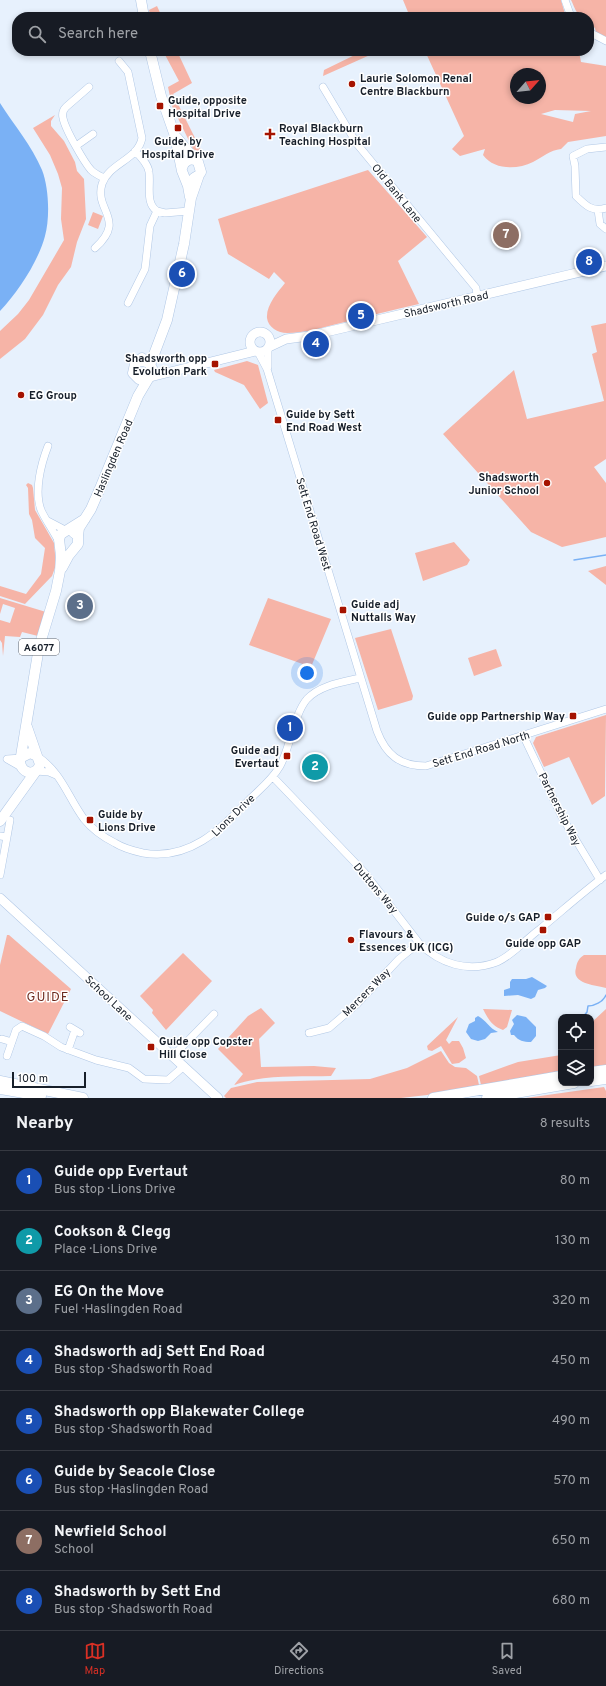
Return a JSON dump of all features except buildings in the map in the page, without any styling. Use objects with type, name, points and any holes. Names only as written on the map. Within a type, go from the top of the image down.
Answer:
[{"type":"highway","points":[[141,0],[143,12]]},
{"type":"highway","name":"A6077","points":[[151,56],[160,96],[175,136],[191,198]]},
{"type":"highway","name":"A6077","points":[[150,377],[152,371],[150,365],[167,320],[177,282],[191,198],[201,172],[200,165],[175,136]]},
{"type":"highway","points":[[195,160],[186,161],[183,171],[191,179],[199,175]]},
{"type":"highway","name":"A6077","points":[[136,378],[133,370],[137,362],[156,346]]},
{"type":"highway","points":[[137,362],[143,361],[150,365]]},
{"type":"highway","points":[[136,378],[144,380],[150,377]]},
{"type":"highway","name":"Haslingden Road","points":[[78,536],[79,528],[102,486],[138,396],[150,377]]},
{"type":"highway","name":"Haslingden Road","points":[[136,378],[138,396]]},
{"type":"highway","name":"Haslingden Road","points":[[67,531],[85,519]]},
{"type":"highway","points":[[67,531],[73,532],[78,536]]},
{"type":"highway","name":"A6077","points":[[0,812],[18,787],[26,725],[39,647],[56,591],[60,571],[59,544],[62,534],[67,531]]},
{"type":"highway","name":"A6077","points":[[60,571],[78,544],[78,536]]},
{"type":"highway","points":[[59,544],[67,550],[73,550]]},
{"type":"highway","name":"A6077","points":[[26,725],[40,764],[36,771]]},
{"type":"highway","points":[[36,771],[28,773],[22,762],[30,753],[37,756]]},
{"type":"highway","points":[[5,821],[36,771]]},
{"type":"highway","points":[[594,1072],[606,1070]]},
{"type":"highway","points":[[433,1098],[558,1077]]},
{"type":"highway","points":[[594,1081],[606,1079]]},
{"type":"highway","points":[[0,1081],[83,1098]]},
{"type":"highway","points":[[487,1098],[558,1086]]},
{"type":"highway","points":[[0,1089],[52,1098]]},
{"type":"main road","name":"Shadsworth Road","points":[[150,377],[233,355],[265,351],[286,339],[309,336],[606,266]]},
{"type":"main road","name":"Shadsworth Road","points":[[233,355],[258,332],[286,339]]},
{"type":"main road","points":[[267,334],[270,340],[268,348]]},
{"type":"main road","points":[[252,338],[250,343],[257,351]]},
{"type":"main road","name":"Shadsworth Road","points":[[150,365],[170,371]]},
{"type":"main road","name":"School Lane","points":[[0,898],[218,1098]]},
{"type":"street","points":[[565,0],[569,12]]},
{"type":"street","points":[[594,35],[606,41]]},
{"type":"street","points":[[100,247],[107,235],[109,223],[101,195],[104,178],[135,151],[142,141],[142,131],[128,72],[118,61]]},
{"type":"street","name":"Old Bank Lane","points":[[323,87],[356,144],[476,288],[478,295]]},
{"type":"street","points":[[90,97],[87,89],[66,107],[62,115],[66,128],[90,169],[104,178]]},
{"type":"street","points":[[76,146],[93,134]]},
{"type":"street","points":[[606,147],[587,149],[573,156],[575,166],[576,196],[585,206],[591,209],[598,210],[606,208]]},
{"type":"street","points":[[135,151],[143,160],[149,171],[151,205],[156,211],[165,213],[189,211]]},
{"type":"street","points":[[598,210],[600,224],[606,229]]},
{"type":"street","points":[[128,303],[145,269],[150,226],[156,211]]},
{"type":"street","name":"Sett End Road West","points":[[268,348],[268,369]]},
{"type":"street","name":"Sett End Road West","points":[[257,351],[268,369],[360,678]]},
{"type":"street","points":[[48,446],[43,460],[38,496],[41,509],[59,544]]},
{"type":"street","points":[[48,520],[67,531]]},
{"type":"street","name":"Sett End Road North","points":[[360,678],[381,743],[388,752],[405,763],[415,766],[426,766],[606,709]]},
{"type":"street","name":"Lions Drive","points":[[37,756],[48,764],[58,776],[84,819],[98,833],[117,845],[132,850],[163,854],[178,852],[195,846],[208,839],[273,777],[280,765],[301,709],[308,699],[332,685],[360,678]]},
{"type":"street","name":"Partnership Way","points":[[524,735],[562,817],[600,880]]},
{"type":"street","points":[[4,759],[22,762]]},
{"type":"street","points":[[36,771],[49,772],[58,776]]},
{"type":"street","name":"Duttons Way","points":[[273,777],[364,872],[419,943],[428,952],[446,962],[462,967],[480,966],[497,962],[525,942],[606,875]]},
{"type":"street","points":[[0,875],[5,821]]},
{"type":"street","name":"Mercers Way","points":[[309,1033],[329,1028],[358,1004],[400,958],[419,943]]},
{"type":"street","points":[[173,1056],[214,1014]]},
{"type":"street","points":[[7,1056],[16,1030],[24,1026],[68,1050],[129,1068],[144,1079],[168,1080],[184,1066]]},
{"type":"street","points":[[68,1050],[75,1030]]},
{"type":"street","points":[[2,1039],[12,1042]]},
{"type":"shaded area","points":[[403,0],[561,0],[564,12],[408,12]]},
{"type":"shaded area","points":[[571,0],[606,0],[606,40],[597,37],[594,27],[594,12],[577,12]]},
{"type":"shaded area","points":[[157,6],[160,12],[150,12],[149,10]]},
{"type":"shaded area","points":[[166,56],[179,56],[192,83],[173,94],[203,154],[193,149],[172,106],[168,87],[179,81]]},
{"type":"shaded area","points":[[353,56],[368,56],[323,76],[324,70]]},
{"type":"shaded area","points":[[427,56],[580,56],[581,62],[606,66],[606,136],[568,142],[561,149],[550,152],[527,165],[513,167],[493,164],[483,155],[485,149],[460,156],[452,149],[464,136]],"holes":[[[555,110],[591,111],[575,114],[573,122],[541,114]]]},
{"type":"shaded area","points":[[55,115],[51,121],[51,126],[64,141],[75,162],[77,171],[84,179],[86,219],[77,242],[71,267],[58,285],[43,315],[25,339],[0,359],[0,331],[18,314],[29,300],[64,240],[61,219],[62,188],[50,155],[33,128]]},
{"type":"shaded area","points":[[368,170],[427,237],[398,261],[419,304],[308,331],[284,333],[277,331],[269,324],[267,313],[273,299],[285,283],[274,272],[269,279],[228,254],[218,219]]},
{"type":"shaded area","points":[[93,212],[103,216],[98,229],[88,225]]},
{"type":"shaded area","name":"Shadsworth Junior School","points":[[606,323],[606,459],[594,467],[606,483],[606,537],[562,547],[531,532],[443,434],[514,370],[527,419],[604,401],[592,354],[597,352],[591,326]]},
{"type":"shaded area","points":[[247,361],[258,365],[268,403],[260,409],[244,385],[215,372],[214,370]]},
{"type":"shaded area","points":[[28,483],[32,485],[33,488],[35,510],[54,543],[56,565],[52,576],[25,604],[0,596],[0,586],[26,594],[41,574],[45,548],[35,538],[32,520],[29,514],[28,488],[26,485]]},
{"type":"shaded area","points":[[454,542],[470,560],[467,565],[423,581],[415,553]]},
{"type":"shaded area","points":[[606,566],[606,585],[588,571]]},
{"type":"shaded area","points":[[0,598],[46,612],[38,636],[22,632],[20,637],[5,636],[3,656],[2,643],[0,640],[0,620],[10,623],[15,608],[3,604],[0,614]]},
{"type":"shaded area","points":[[268,598],[331,619],[311,667],[249,645]]},
{"type":"shaded area","points":[[391,629],[413,696],[412,700],[378,710],[355,638]]},
{"type":"shaded area","points":[[496,649],[502,666],[474,676],[468,658]]},
{"type":"shaded area","points":[[606,715],[605,796],[592,805],[569,757],[544,767],[533,743],[536,737]]},
{"type":"shaded area","points":[[7,935],[9,935],[71,989],[48,1034],[0,1011],[0,965]]},
{"type":"shaded area","points":[[183,953],[212,981],[166,1030],[152,1013],[153,1010],[140,996]]},
{"type":"shaded area","points":[[584,955],[606,955],[606,988],[590,985],[580,981],[577,977],[575,973],[577,964]]},
{"type":"shaded area","points":[[261,1008],[275,1023],[259,1039],[261,1067],[314,1066],[336,1068],[331,1076],[294,1076],[258,1079],[234,1085],[243,1074],[218,1049],[248,1016]]},
{"type":"shaded area","points":[[483,1009],[512,1010],[507,1027],[503,1030],[493,1024]]},
{"type":"shaded area","points":[[606,1009],[606,1065],[594,1067],[594,1050],[594,1020]]},
{"type":"shaded area","points":[[458,1017],[446,1040],[449,1044],[452,1041],[459,1041],[466,1058],[459,1063],[452,1064],[441,1046],[432,1051],[428,1050],[427,1046]]},
{"type":"shaded area","points":[[441,1051],[449,1063],[455,1067],[466,1068],[477,1076],[479,1085],[427,1095],[401,1098],[226,1098],[224,1096],[231,1088],[257,1082],[370,1079],[407,1068]]},
{"type":"shaded area","points":[[558,1055],[558,1072],[481,1085],[479,1076],[518,1062]]},
{"type":"shaded area","points":[[604,1087],[606,1091],[606,1098],[526,1098]]},
{"type":"water","points":[[0,103],[28,144],[42,170],[46,185],[48,221],[45,236],[38,256],[14,295],[0,311]]},
{"type":"water","points":[[532,977],[547,986],[538,990],[535,997],[531,999],[518,995],[504,996],[504,990],[510,988],[510,982],[512,979],[526,979]]},
{"type":"water","points":[[517,1015],[526,1017],[536,1027],[536,1036],[531,1042],[521,1041],[514,1035],[511,1035],[510,1031],[514,1024],[512,1020]]},
{"type":"water","points":[[478,1016],[498,1032],[491,1033],[485,1039],[478,1041],[471,1039],[466,1032],[469,1024],[475,1021],[475,1018]]},
{"type":"waterway","points":[[574,560],[606,555]]},
{"type":"waterway","points":[[585,1014],[588,1006],[603,1000],[606,995]]},
{"type":"place","name":"Laurie Solomon Renal Centre Blackburn","points":[[352,84]]},
{"type":"place","name":"Guide, opposite Hospital Drive","points":[[160,106]]},
{"type":"place","name":"Guide, by Hospital Drive","points":[[178,128]]},
{"type":"place","name":"Royal Blackburn Teaching Hospital","points":[[270,134]]},
{"type":"place","name":"Newfield School","points":[[506,235]]},
{"type":"place","name":"Shadsworth by Sett End","points":[[589,262]]},
{"type":"place","name":"Guide by Seacole Close","points":[[182,274]]},
{"type":"place","name":"Shadsworth opp Blakewater College","points":[[361,316]]},
{"type":"place","name":"Shadsworth adj Sett End Road","points":[[316,344]]},
{"type":"place","name":"Shadsworth opp Evolution Park","points":[[215,364]]},
{"type":"place","name":"EG Group","points":[[21,395]]},
{"type":"place","name":"Guide by Sett End Road West","points":[[278,420]]},
{"type":"place","name":"Shadsworth Junior School","points":[[547,483]]},
{"type":"place","name":"EG On the Move","points":[[80,606]]},
{"type":"place","name":"Guide adj Nuttalls Way","points":[[343,610]]},
{"type":"place","name":"Guide opp Partnership Way","points":[[573,716]]},
{"type":"place","name":"Guide opp Evertaut","points":[[290,728]]},
{"type":"place","name":"Guide adj Evertaut","points":[[287,756]]},
{"type":"place","name":"Cookson & Clegg","points":[[315,767]]},
{"type":"place","name":"Guide by Lions Drive","points":[[90,820]]},
{"type":"place","name":"Guide o/s GAP","points":[[548,917]]},
{"type":"place","name":"Guide opp GAP","points":[[543,930]]},
{"type":"place","name":"Flavours & Essences UK (ICG)","points":[[351,940]]},
{"type":"place","name":"Guide opp Copster Hill Close","points":[[151,1047]]},
{"type":"district","name":"GUIDE","points":[[48,996]]}]
